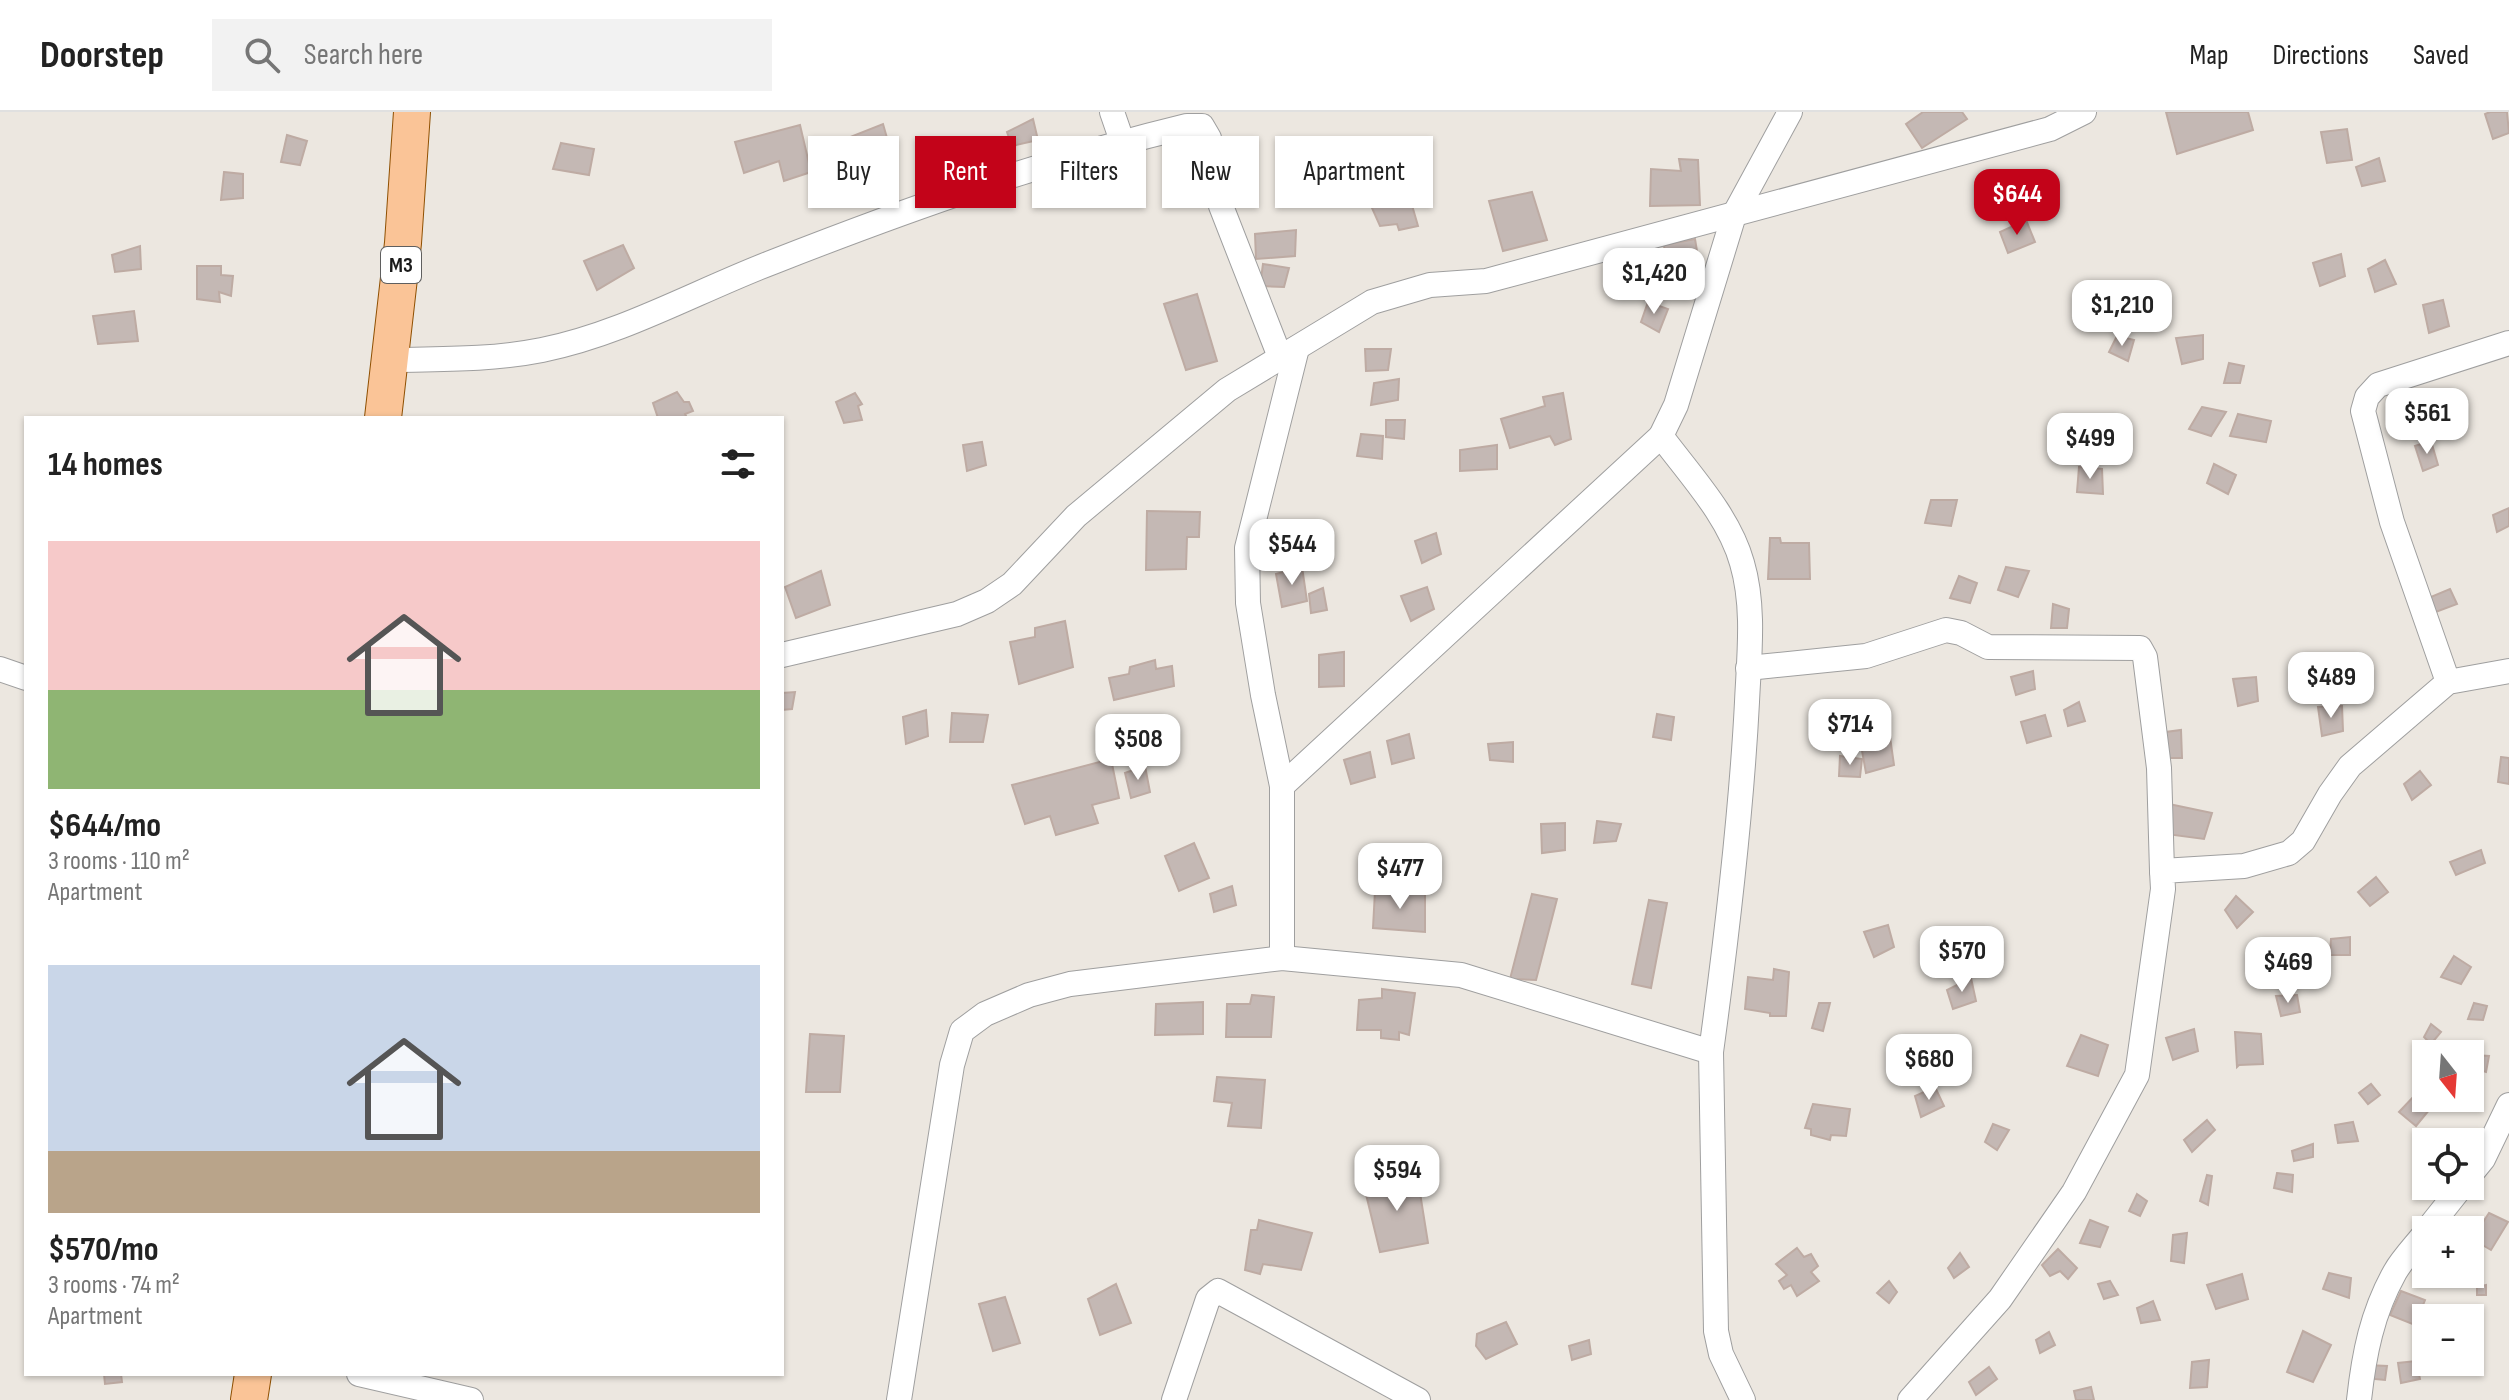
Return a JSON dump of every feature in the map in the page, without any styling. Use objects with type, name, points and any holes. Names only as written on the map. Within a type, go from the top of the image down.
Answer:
[{"type":"main road","name":"M3","points":[[383,416],[391,360],[412,112]]},
{"type":"main road","points":[[249,1400],[253,1376]]},
{"type":"street","points":[[1112,112],[1120,136]]},
{"type":"street","points":[[1282,786],[1661,436],[1676,405],[1734,215],[1790,112]]},
{"type":"street","points":[[784,655],[957,614],[987,601],[1012,584],[1076,516],[1227,390],[1372,302],[1430,285],[1486,281],[1734,215],[2050,129],[2084,112]]},
{"type":"street","points":[[1144,136],[1187,126],[1202,126],[1209,138],[1221,206],[1289,352],[1247,548],[1248,603],[1282,786],[1282,958]]},
{"type":"street","points":[[391,360],[491,358],[543,350],[601,333],[774,261],[1032,168]]},
{"type":"street","points":[[2448,682],[2392,522],[2363,411],[2367,397],[2378,385],[2509,343]]},
{"type":"street","points":[[1661,436],[1727,527],[1742,563],[1749,604],[1743,770],[1734,874],[1711,1052],[1716,1331],[1721,1354],[1743,1400]]},
{"type":"street","points":[[1748,668],[1866,656],[1946,630],[1961,633],[1988,647],[2140,648],[2145,657],[2159,768],[2163,889],[2137,1075],[2074,1192],[2000,1299],[1910,1400]]},
{"type":"street","points":[[0,669],[24,677]]},
{"type":"street","points":[[2162,871],[2244,866],[2289,853],[2303,841],[2350,766],[2448,682],[2509,671]]},
{"type":"street","points":[[899,1400],[952,1065],[962,1031],[1002,1006],[1070,984],[1282,958],[1461,975],[1711,1052]]},
{"type":"street","points":[[2484,1157],[2509,1105]]},
{"type":"street","points":[[2439,1216],[2451,1200]]},
{"type":"street","points":[[2359,1400],[2363,1357],[2377,1314],[2395,1271],[2412,1250]]},
{"type":"street","points":[[1174,1400],[1208,1299],[1218,1291],[1418,1400]]},
{"type":"street","points":[[368,1376],[471,1400]]},
{"type":"building","points":[[1923,112],[1962,112],[1967,119],[1922,148],[1906,124]]},
{"type":"building","points":[[2166,112],[2248,112],[2253,130],[2177,154]]},
{"type":"building","points":[[2507,112],[2509,133],[2493,139],[2485,114]]},
{"type":"building","points":[[1033,119],[1037,136],[1032,136],[1032,141],[1016,145],[1016,136],[1008,136],[1007,132]]},
{"type":"building","points":[[883,124],[886,136],[853,136]]},
{"type":"building","points":[[800,125],[808,173],[784,181],[779,161],[744,173],[735,142]]},
{"type":"building","points":[[2347,129],[2352,160],[2327,163],[2321,132]]},
{"type":"building","points":[[287,135],[307,141],[300,165],[281,162]]},
{"type":"building","points":[[561,143],[594,149],[589,175],[553,169]]},
{"type":"building","points":[[2379,158],[2385,181],[2362,186],[2356,167]]},
{"type":"building","points":[[1679,159],[1698,160],[1700,205],[1650,206],[1651,169],[1681,171]]},
{"type":"building","points":[[2020,171],[2032,189],[2008,199],[2001,183]]},
{"type":"building","points":[[224,172],[243,174],[243,198],[221,200]]},
{"type":"building","points":[[1532,192],[1547,240],[1503,251],[1489,201]]},
{"type":"building","points":[[1372,208],[1413,208],[1418,226],[1399,230],[1397,224],[1380,226]]},
{"type":"building","points":[[2026,220],[2035,242],[2008,253],[2000,232]]},
{"type":"building","points":[[1296,230],[1295,256],[1256,259],[1255,234]]},
{"type":"building","points":[[1695,239],[1698,257],[1666,263],[1664,245]]},
{"type":"building","points":[[623,245],[634,268],[597,290],[584,261]]},
{"type":"building","points":[[140,246],[141,269],[115,272],[112,255]]},
{"type":"building","points":[[2341,254],[2345,276],[2320,286],[2313,263]]},
{"type":"building","points":[[2385,260],[2396,284],[2375,292],[2368,269]]},
{"type":"building","points":[[1647,261],[1667,266],[1657,282],[1642,277]]},
{"type":"building","points":[[1263,264],[1289,268],[1284,287],[1260,286]]},
{"type":"building","points":[[197,266],[221,266],[221,275],[233,276],[231,296],[219,292],[220,302],[197,299]]},
{"type":"building","points":[[1197,294],[1217,361],[1186,370],[1164,304]]},
{"type":"building","points":[[2443,300],[2449,326],[2429,333],[2423,305]]},
{"type":"building","points":[[1648,302],[1668,309],[1659,332],[1641,322]]},
{"type":"building","points":[[134,311],[138,341],[98,344],[93,316]]},
{"type":"building","points":[[2203,335],[2203,359],[2182,364],[2176,338]]},
{"type":"building","points":[[2117,336],[2134,340],[2128,361],[2109,352]]},
{"type":"building","points":[[1365,349],[1391,349],[1388,370],[1366,371]]},
{"type":"building","points":[[2229,363],[2244,366],[2240,383],[2224,383]]},
{"type":"building","points":[[1399,379],[1398,400],[1371,405],[1374,383]]},
{"type":"building","points":[[677,392],[684,402],[689,402],[693,411],[686,416],[657,416],[653,403]]},
{"type":"building","points":[[855,393],[862,404],[858,406],[862,420],[844,423],[836,402]]},
{"type":"building","points":[[1563,393],[1571,439],[1555,445],[1550,436],[1510,448],[1501,419],[1545,406],[1543,397]]},
{"type":"building","points":[[2202,407],[2226,412],[2211,436],[2189,429]]},
{"type":"building","points":[[2238,414],[2271,421],[2266,442],[2230,436]]},
{"type":"building","points":[[1386,420],[1405,420],[1404,439],[1386,437]]},
{"type":"building","points":[[1361,434],[1383,436],[1382,459],[1357,456]]},
{"type":"building","points":[[2431,441],[2438,465],[2423,471],[2415,446]]},
{"type":"building","points":[[982,442],[986,465],[967,471],[963,445]]},
{"type":"building","points":[[1497,445],[1497,469],[1460,471],[1460,450]]},
{"type":"building","points":[[2214,464],[2236,475],[2228,494],[2207,483]]},
{"type":"building","points":[[2079,467],[2102,469],[2103,494],[2077,492]]},
{"type":"building","points":[[1931,500],[1957,500],[1951,526],[1925,523]]},
{"type":"building","points":[[2509,508],[2509,526],[2497,532],[2493,515]]},
{"type":"building","points":[[1147,511],[1200,512],[1199,537],[1187,537],[1186,569],[1146,570]]},
{"type":"building","points":[[1436,533],[1441,554],[1422,563],[1415,541]]},
{"type":"building","points":[[1770,538],[1780,538],[1781,543],[1809,543],[1810,579],[1768,579]]},
{"type":"building","points":[[1302,567],[1307,601],[1282,607],[1276,574]]},
{"type":"building","points":[[2006,567],[2029,571],[2018,597],[1998,590]]},
{"type":"building","points":[[821,571],[830,605],[796,618],[785,587]]},
{"type":"building","points":[[1959,576],[1977,583],[1970,603],[1950,598]]},
{"type":"building","points":[[1427,587],[1434,609],[1411,621],[1401,596]]},
{"type":"building","points":[[1323,588],[1327,610],[1311,613],[1309,594]]},
{"type":"building","points":[[2450,589],[2457,604],[2433,613],[2426,599]]},
{"type":"building","points":[[2053,604],[2069,609],[2067,628],[2051,628]]},
{"type":"building","points":[[1065,621],[1073,667],[1019,684],[1010,642],[1035,637],[1035,628]]},
{"type":"building","points":[[1344,652],[1344,686],[1319,687],[1319,655]]},
{"type":"building","points":[[1155,660],[1156,669],[1172,666],[1174,686],[1114,700],[1109,678],[1129,674],[1130,667]]},
{"type":"building","points":[[2033,671],[2035,689],[2016,695],[2011,677]]},
{"type":"building","points":[[2256,677],[2258,701],[2238,706],[2233,679]]},
{"type":"building","points":[[795,692],[792,709],[784,710],[784,693]]},
{"type":"building","points":[[2079,702],[2085,721],[2068,726],[2064,710]]},
{"type":"building","points":[[2342,706],[2343,731],[2322,736],[2318,707]]},
{"type":"building","points":[[926,710],[928,736],[906,744],[903,717]]},
{"type":"building","points":[[952,713],[988,715],[983,742],[950,742]]},
{"type":"building","points":[[1657,714],[1674,717],[1671,740],[1653,737]]},
{"type":"building","points":[[2045,715],[2051,736],[2027,743],[2021,722]]},
{"type":"building","points":[[2181,730],[2182,758],[2166,758],[2166,732]]},
{"type":"building","points":[[1409,734],[1414,758],[1392,764],[1387,741]]},
{"type":"building","points":[[1890,737],[1894,765],[1866,773],[1861,745]]},
{"type":"building","points":[[1513,742],[1513,762],[1490,760],[1488,744]]},
{"type":"building","points":[[1370,752],[1375,777],[1351,784],[1344,760]]},
{"type":"building","points":[[1840,756],[1862,759],[1860,777],[1839,776]]},
{"type":"building","points":[[2501,757],[2509,758],[2509,784],[2498,782]]},
{"type":"building","points":[[1111,759],[1119,798],[1092,805],[1098,823],[1056,835],[1050,816],[1025,824],[1012,785]]},
{"type":"building","points":[[1145,766],[1150,792],[1131,798],[1125,773]]},
{"type":"building","points":[[2420,771],[2431,785],[2412,800],[2404,784]]},
{"type":"building","points":[[2169,804],[2212,813],[2204,839],[2166,834]]},
{"type":"building","points":[[1597,821],[1621,824],[1616,841],[1594,843]]},
{"type":"building","points":[[1565,823],[1565,850],[1542,853],[1541,824]]},
{"type":"building","points":[[1194,843],[1209,878],[1179,891],[1165,856]]},
{"type":"building","points":[[2481,850],[2485,863],[2456,875],[2450,862]]},
{"type":"building","points":[[2376,877],[2388,892],[2370,906],[2358,892]]},
{"type":"building","points":[[1232,886],[1236,905],[1214,912],[1210,894]]},
{"type":"building","points":[[1375,891],[1425,891],[1425,932],[1373,928]]},
{"type":"building","points":[[1532,894],[1557,899],[1536,980],[1510,979]]},
{"type":"building","points":[[2236,896],[2253,912],[2237,928],[2225,910]]},
{"type":"building","points":[[1649,900],[1667,903],[1651,988],[1632,984]]},
{"type":"building","points":[[1888,925],[1894,947],[1874,957],[1864,932]]},
{"type":"building","points":[[2350,937],[2350,955],[2330,955],[2331,939]]},
{"type":"building","points":[[2310,953],[2314,968],[2300,974],[2295,958]]},
{"type":"building","points":[[2454,956],[2471,967],[2461,984],[2441,977]]},
{"type":"building","points":[[1774,969],[1789,972],[1786,1016],[1770,1016],[1770,1013],[1745,1009],[1748,977],[1773,980]]},
{"type":"building","points":[[1971,978],[1976,1001],[1953,1009],[1947,990]]},
{"type":"building","points":[[1382,989],[1415,993],[1409,1035],[1399,1032],[1399,1040],[1381,1038],[1381,1030],[1357,1030],[1359,1000],[1382,998]]},
{"type":"building","points":[[1252,995],[1274,997],[1271,1037],[1226,1037],[1227,1004],[1250,1004]]},
{"type":"building","points":[[2297,995],[2300,1012],[2281,1016],[2276,996]]},
{"type":"building","points":[[1203,1002],[1203,1034],[1155,1035],[1156,1004]]},
{"type":"building","points":[[1819,1003],[1830,1003],[1823,1031],[1812,1028]]},
{"type":"building","points":[[2474,1003],[2487,1006],[2483,1020],[2468,1019]]},
{"type":"building","points":[[2431,1024],[2441,1032],[2434,1040],[2424,1037]]},
{"type":"building","points":[[2194,1029],[2198,1051],[2173,1060],[2166,1038]]},
{"type":"building","points":[[2235,1032],[2261,1034],[2263,1064],[2237,1067]]},
{"type":"building","points":[[810,1034],[844,1036],[840,1092],[806,1092]]},
{"type":"building","points":[[2081,1035],[2108,1045],[2098,1076],[2067,1066]]},
{"type":"building","points":[[2484,1056],[2489,1056],[2484,1071]]},
{"type":"building","points":[[1217,1077],[1265,1080],[1261,1128],[1228,1126],[1232,1103],[1214,1101]]},
{"type":"building","points":[[2371,1084],[2380,1095],[2368,1104],[2359,1093]]},
{"type":"building","points":[[1935,1087],[1944,1106],[1921,1117],[1915,1096]]},
{"type":"building","points":[[2412,1098],[2412,1112],[2427,1112],[2416,1126],[2399,1112]]},
{"type":"building","points":[[1813,1104],[1850,1109],[1846,1136],[1831,1135],[1830,1140],[1811,1135],[1811,1129],[1805,1128]]},
{"type":"building","points":[[2207,1120],[2215,1130],[2192,1152],[2184,1140]]},
{"type":"building","points":[[2353,1122],[2358,1141],[2338,1143],[2335,1125]]},
{"type":"building","points":[[1993,1124],[2009,1130],[1997,1150],[1985,1142]]},
{"type":"building","points":[[2313,1144],[2313,1157],[2294,1161],[2292,1151]]},
{"type":"building","points":[[2277,1173],[2293,1175],[2292,1192],[2274,1188]]},
{"type":"building","points":[[1417,1174],[1428,1243],[1380,1252],[1364,1186]]},
{"type":"building","points":[[2207,1175],[2212,1176],[2208,1205],[2200,1201]]},
{"type":"building","points":[[2137,1194],[2147,1201],[2140,1216],[2129,1211]]},
{"type":"building","points":[[2489,1213],[2508,1222],[2491,1250],[2484,1246],[2484,1221]]},
{"type":"building","points":[[1259,1220],[1312,1233],[1301,1270],[1263,1264],[1260,1274],[1245,1270],[1251,1230],[1257,1230]]},
{"type":"building","points":[[2090,1220],[2108,1227],[2100,1247],[2080,1243]]},
{"type":"building","points":[[2187,1233],[2184,1263],[2171,1261],[2173,1235]]},
{"type":"building","points":[[1797,1248],[1804,1257],[1811,1254],[1818,1266],[1811,1272],[1819,1281],[1797,1296],[1791,1285],[1784,1289],[1779,1281],[1787,1275],[1776,1264]]},
{"type":"building","points":[[2058,1249],[2077,1268],[2068,1279],[2060,1271],[2050,1276],[2042,1265]]},
{"type":"building","points":[[1960,1253],[1969,1267],[1954,1278],[1948,1268]]},
{"type":"building","points":[[2329,1273],[2351,1278],[2349,1298],[2323,1289]]},
{"type":"building","points":[[2242,1274],[2248,1299],[2216,1309],[2207,1285]]},
{"type":"building","points":[[1889,1281],[1897,1292],[1889,1303],[1877,1293]]},
{"type":"building","points":[[2110,1281],[2118,1295],[2104,1299],[2098,1284]]},
{"type":"building","points":[[1116,1284],[1131,1323],[1100,1335],[1088,1299]]},
{"type":"building","points":[[2484,1285],[2486,1295],[2477,1295],[2477,1288],[2484,1288]]},
{"type":"building","points":[[2401,1291],[2425,1300],[2423,1304],[2412,1304],[2412,1324],[2390,1315]]},
{"type":"building","points":[[1005,1297],[1020,1343],[993,1351],[979,1304]]},
{"type":"building","points":[[2153,1301],[2160,1320],[2141,1323],[2137,1308]]},
{"type":"building","points":[[1506,1322],[1517,1344],[1486,1359],[1476,1346],[1477,1334]]},
{"type":"building","points":[[2303,1331],[2331,1345],[2313,1382],[2287,1372]]},
{"type":"building","points":[[2049,1332],[2055,1345],[2040,1353],[2036,1340]]},
{"type":"building","points":[[1589,1340],[1591,1354],[1572,1360],[1569,1346]]},
{"type":"building","points":[[2209,1360],[2207,1387],[2190,1388],[2192,1362]]},
{"type":"building","points":[[2412,1361],[2412,1376],[2419,1376],[2420,1379],[2401,1383],[2398,1363]]},
{"type":"building","points":[[2367,1365],[2387,1366],[2385,1380],[2365,1378]]},
{"type":"building","points":[[1989,1367],[1997,1379],[1976,1395],[1969,1382]]},
{"type":"building","points":[[104,1376],[121,1376],[122,1382],[105,1384]]},
{"type":"building","points":[[2091,1387],[2094,1400],[2076,1400],[2074,1391]]}]
